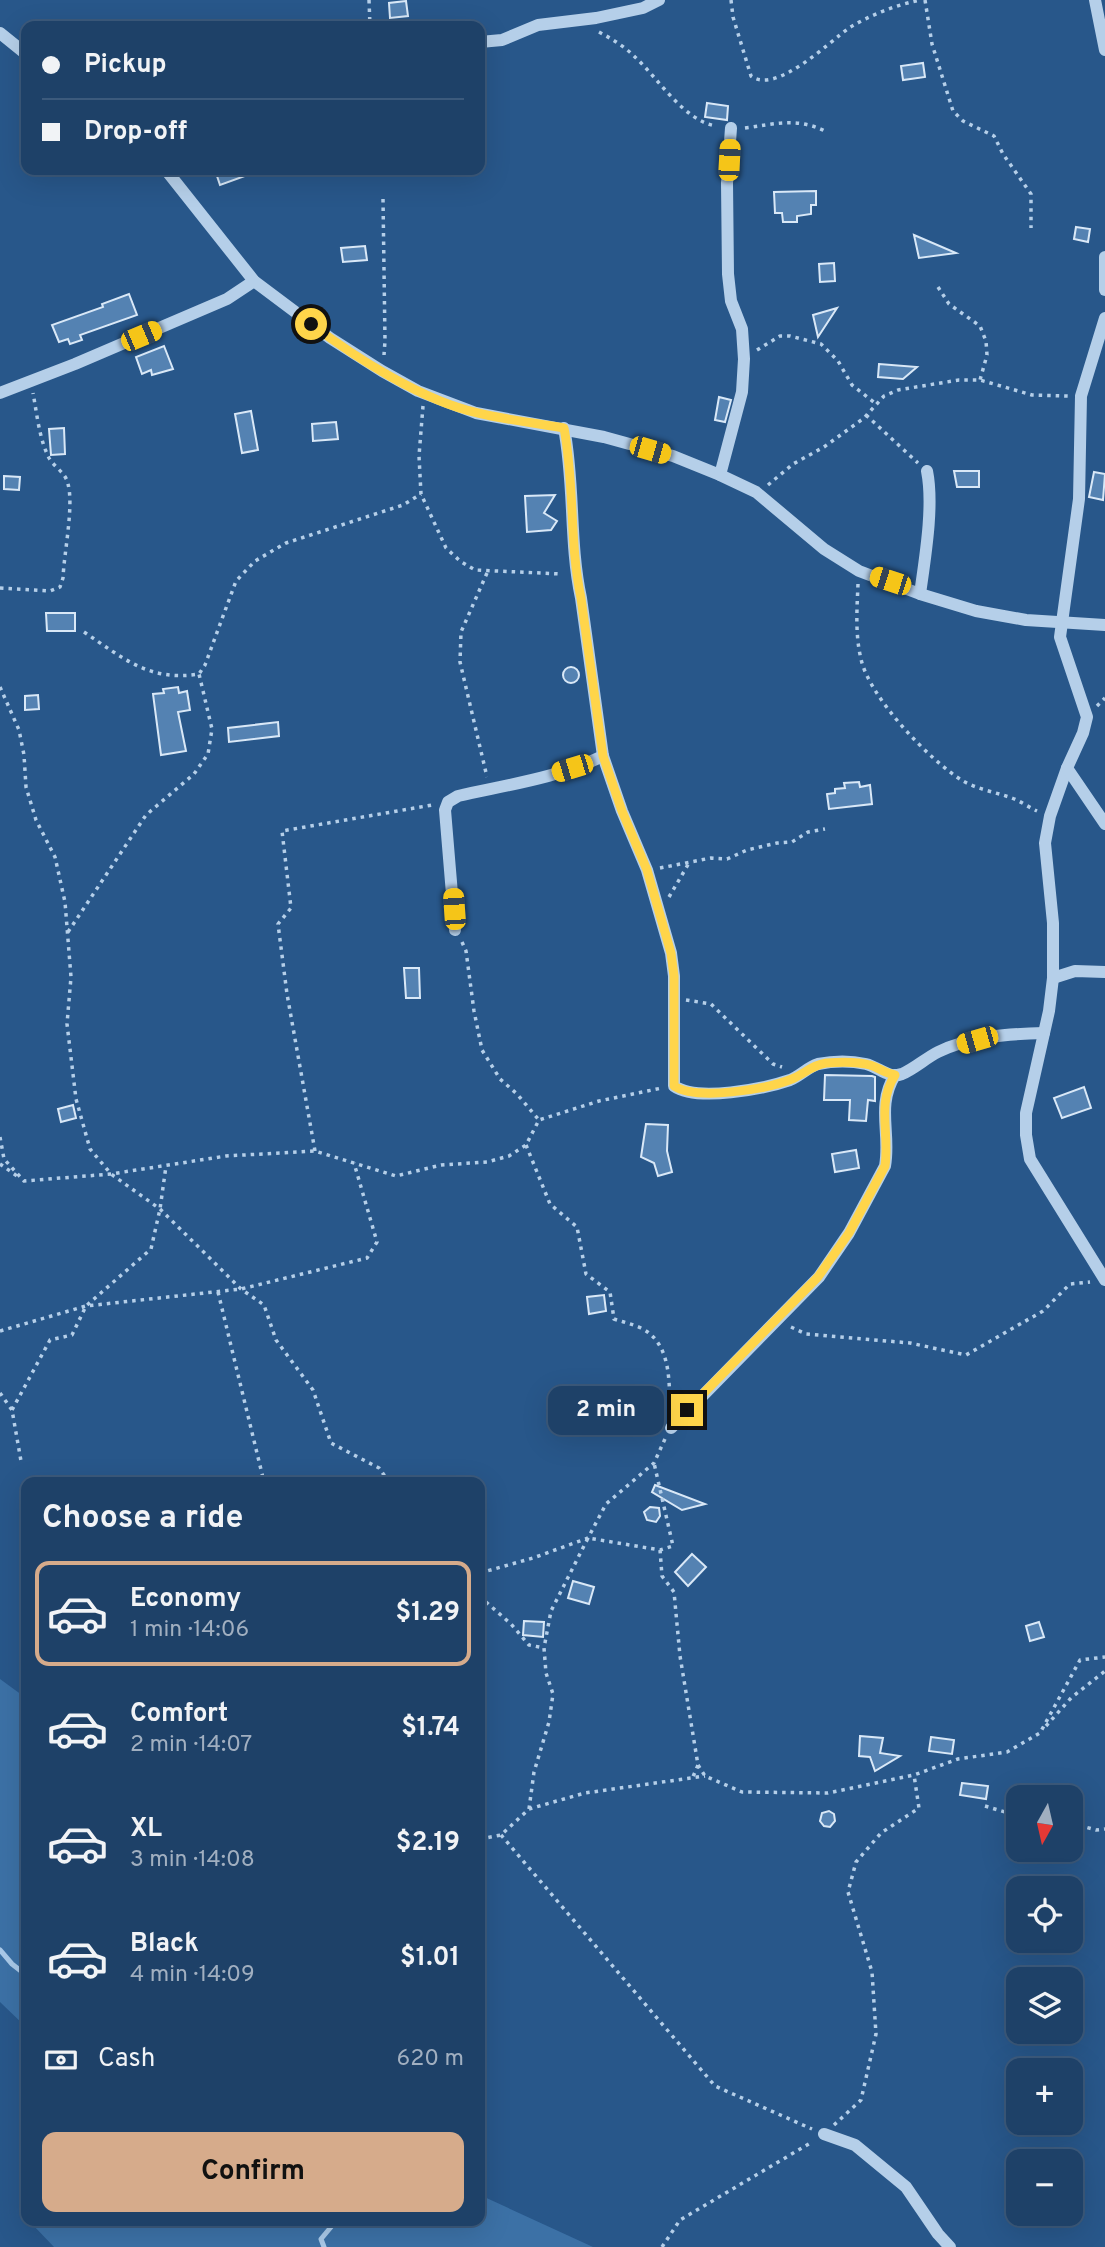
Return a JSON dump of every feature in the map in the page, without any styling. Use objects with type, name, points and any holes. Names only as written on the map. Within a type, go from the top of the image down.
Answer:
[{"type":"street","points":[[485,42],[502,40],[538,25],[596,18],[633,10],[659,0]]},
{"type":"street","points":[[1095,0],[1105,50]]},
{"type":"street","points":[[0,33],[21,50]]},
{"type":"street","points":[[720,475],[742,392],[744,359],[742,329],[731,301],[728,274],[727,183],[731,128]]},
{"type":"street","points":[[170,175],[254,281],[330,338],[425,394],[476,413],[564,428],[673,456],[756,492],[824,549],[859,571],[920,594],[976,611],[1027,620],[1105,625]]},
{"type":"street","points":[[1105,257],[1105,290]]},
{"type":"street","points":[[0,393],[227,299],[254,281]]},
{"type":"street","points":[[1099,1281],[1030,1159],[1026,1113],[1049,1011],[1053,978],[1054,923],[1045,843],[1050,816],[1087,717],[1060,638],[1079,499],[1081,397],[1105,318]]},
{"type":"street","points":[[564,428],[570,461],[576,574],[603,756],[647,870],[671,953],[674,976],[674,1086],[692,1092],[729,1092],[790,1080],[815,1065],[828,1063],[867,1064],[886,1074],[895,1075],[940,1051],[977,1040],[1009,1034],[1044,1034]]},
{"type":"street","points":[[920,594],[930,495],[927,471]]},
{"type":"street","points":[[455,930],[445,810],[448,802],[458,796],[535,779],[603,756]]},
{"type":"street","points":[[1067,768],[1105,824]]},
{"type":"street","points":[[1053,978],[1075,971],[1105,972]]},
{"type":"street","points":[[670,1428],[818,1277],[849,1233],[883,1174],[887,1155],[884,1100],[895,1075]]},
{"type":"street","points":[[824,2134],[855,2145],[906,2187],[950,2247]]},
{"type":"path","points":[[369,0],[370,21]]},
{"type":"path","points":[[731,0],[733,17],[751,76],[756,80],[782,76],[816,55],[849,28],[905,3],[923,0],[932,44],[953,111],[963,121],[994,136],[1031,194],[1031,228]]},
{"type":"path","points":[[577,19],[616,41],[703,124],[731,128],[785,122],[810,124],[825,131]]},
{"type":"path","points":[[382,371],[385,341],[383,200]]},
{"type":"path","points":[[938,287],[949,304],[980,326],[986,341],[986,355],[980,380]]},
{"type":"path","points":[[744,359],[780,337],[790,336],[821,344],[838,361],[852,385],[876,403]]},
{"type":"path","points":[[756,492],[776,480],[793,464],[824,447],[866,415],[884,396],[898,390],[959,380],[980,380],[1032,395],[1081,397]]},
{"type":"path","points":[[0,588],[50,591],[60,587],[63,578],[69,510],[68,483],[50,460],[46,450],[31,381]]},
{"type":"path","points":[[425,394],[419,456],[421,494],[446,548],[475,570],[576,574]]},
{"type":"path","points":[[866,415],[927,471]]},
{"type":"path","points":[[67,934],[145,815],[194,774],[208,754],[212,729],[199,674],[205,665],[236,581],[255,561],[286,543],[403,505],[421,494]]},
{"type":"path","points":[[859,571],[857,624],[861,660],[870,684],[892,713],[926,750],[963,781],[1012,797],[1050,816]]},
{"type":"path","points":[[487,572],[461,632],[460,662],[491,789]]},
{"type":"path","points":[[84,632],[134,665],[168,676],[199,674]]},
{"type":"path","points":[[0,687],[19,730],[26,788],[36,820],[55,857],[65,902],[71,977],[67,1024],[76,1099],[90,1149],[111,1174],[160,1209],[241,1289],[264,1305],[276,1340],[313,1390],[331,1443],[379,1468],[385,1477]]},
{"type":"path","points":[[315,1151],[287,994],[278,924],[291,908],[282,831],[448,802]]},
{"type":"path","points":[[647,870],[711,858],[727,859],[747,850],[792,842],[808,832],[825,829]]},
{"type":"path","points":[[659,913],[689,863]]},
{"type":"path","points":[[455,930],[466,951],[482,1050],[500,1079],[539,1120]]},
{"type":"path","points":[[673,999],[711,1004],[773,1065],[788,1069]]},
{"type":"path","points":[[0,1164],[24,1181],[111,1174],[226,1156],[315,1151],[396,1176],[441,1165],[487,1162],[509,1156],[526,1145],[539,1120],[599,1101],[674,1086]]},
{"type":"path","points":[[0,1137],[4,1159],[24,1181]]},
{"type":"path","points":[[526,1145],[550,1203],[577,1227],[586,1273],[610,1292],[614,1319],[643,1329],[658,1340],[669,1370],[670,1428],[654,1464],[606,1504],[551,1611],[544,1648],[546,1672],[553,1693],[549,1722],[534,1772],[529,1809]]},
{"type":"path","points":[[0,1331],[86,1306],[241,1289],[367,1258],[377,1242],[354,1163]]},
{"type":"path","points":[[12,1410],[50,1340],[72,1335],[86,1306],[151,1249],[166,1166]]},
{"type":"path","points":[[776,1320],[806,1335],[910,1343],[966,1355],[1043,1311],[1070,1284],[1099,1281]]},
{"type":"path","points":[[218,1292],[263,1477]]},
{"type":"path","points":[[0,1393],[12,1410],[21,1461]]},
{"type":"path","points":[[485,1572],[588,1538],[660,1550],[673,1546],[654,1464]]},
{"type":"path","points":[[660,1550],[662,1576],[674,1592],[680,1656],[698,1765],[705,1776],[742,1792],[828,1793],[914,1775],[958,1759],[1007,1752],[1040,1733],[1071,1698],[1105,1671]]},
{"type":"path","points":[[485,1599],[529,1645],[544,1648]]},
{"type":"path","points":[[1040,1733],[1080,1660],[1105,1657]]},
{"type":"path","points":[[692,1779],[698,1765]]},
{"type":"path","points":[[662,2247],[680,2220],[824,2134],[861,2100],[876,2035],[872,1972],[848,1892],[856,1863],[881,1833],[919,1808],[914,1775]]},
{"type":"path","points":[[485,1838],[501,1835],[529,1809],[585,1793],[705,1776]]},
{"type":"path","points":[[985,1806],[1006,1812]]},
{"type":"path","points":[[1083,1826],[1105,1829]]},
{"type":"path","points":[[501,1835],[715,2086],[824,2134]]},
{"type":"shaded area","points":[[0,1679],[21,1694],[21,2022],[0,2002]]},
{"type":"shaded area","points":[[485,2197],[593,2247],[54,2247],[34,2226],[485,2226]]},
{"type":"building","points":[[406,1],[408,16],[390,18],[389,3]]},
{"type":"building","points":[[923,63],[925,77],[903,80],[901,66]]},
{"type":"building","points":[[707,103],[728,106],[727,120],[705,117]]},
{"type":"building","points":[[217,175],[248,175],[220,185]]},
{"type":"building","points":[[816,191],[816,205],[811,205],[811,214],[797,216],[797,222],[783,222],[782,213],[775,213],[774,192]]},
{"type":"building","points":[[1076,227],[1090,229],[1088,242],[1074,239]]},
{"type":"building","points":[[914,235],[956,253],[919,258]]},
{"type":"building","points":[[365,246],[367,260],[343,262],[341,248]]},
{"type":"building","points":[[834,263],[835,281],[820,282],[819,264]]},
{"type":"building","points":[[129,294],[137,315],[80,335],[82,340],[70,344],[68,339],[59,342],[52,325],[103,307],[102,304]]},
{"type":"building","points":[[837,308],[818,337],[813,315]]},
{"type":"building","points":[[164,346],[173,369],[152,375],[151,370],[142,374],[136,357]]},
{"type":"building","points":[[879,364],[917,367],[903,379],[878,377]]},
{"type":"building","points":[[719,397],[731,400],[725,422],[715,420]]},
{"type":"building","points":[[251,411],[258,450],[242,453],[235,414]]},
{"type":"building","points":[[336,422],[338,439],[313,441],[312,424]]},
{"type":"building","points":[[64,428],[65,454],[51,455],[49,429]]},
{"type":"building","points":[[954,471],[979,471],[979,487],[957,487]]},
{"type":"building","points":[[1094,472],[1105,474],[1103,500],[1089,497]]},
{"type":"building","points":[[4,476],[20,477],[19,490],[4,489]]},
{"type":"building","points":[[555,495],[544,513],[557,521],[551,530],[527,532],[525,496]]},
{"type":"building","points":[[46,613],[75,613],[75,631],[47,631]]},
{"type":"building","points":[[568,667],[574,667],[579,675],[577,681],[568,683],[563,678],[563,672]]},
{"type":"building","points":[[178,687],[179,693],[187,691],[190,710],[178,712],[186,751],[161,755],[153,694],[164,693],[163,689]]},
{"type":"building","points":[[38,695],[39,709],[25,710],[25,696]]},
{"type":"building","points":[[278,722],[279,736],[229,742],[228,728]]},
{"type":"building","points":[[859,782],[860,787],[870,785],[872,804],[829,809],[827,794],[835,793],[835,789],[845,788],[844,783]]},
{"type":"building","points":[[404,968],[419,968],[420,998],[406,998]]},
{"type":"building","points":[[825,1075],[875,1077],[875,1101],[868,1100],[866,1121],[849,1120],[850,1100],[824,1100]]},
{"type":"building","points":[[1084,1087],[1091,1108],[1062,1118],[1054,1098]]},
{"type":"building","points":[[73,1105],[76,1118],[61,1122],[58,1109]]},
{"type":"building","points":[[646,1124],[668,1125],[667,1151],[672,1172],[658,1176],[654,1163],[641,1157]]},
{"type":"building","points":[[856,1150],[859,1168],[835,1172],[832,1154]]},
{"type":"building","points":[[604,1295],[606,1311],[589,1314],[587,1297]]},
{"type":"building","points":[[655,1485],[705,1504],[682,1510],[652,1492]]},
{"type":"building","points":[[650,1507],[659,1508],[660,1516],[656,1522],[647,1520],[644,1512]]},
{"type":"building","points":[[692,1554],[706,1567],[688,1586],[675,1572]]},
{"type":"building","points":[[573,1581],[594,1587],[589,1604],[568,1598]]},
{"type":"building","points":[[524,1621],[544,1622],[543,1637],[523,1635]]},
{"type":"building","points":[[1039,1622],[1044,1637],[1030,1641],[1026,1626]]},
{"type":"building","points":[[860,1736],[883,1738],[880,1753],[900,1756],[875,1771],[870,1757],[859,1756]]},
{"type":"building","points":[[931,1737],[954,1740],[952,1754],[929,1751]]},
{"type":"building","points":[[962,1783],[988,1786],[986,1799],[960,1795]]},
{"type":"building","points":[[829,1811],[834,1814],[835,1821],[830,1827],[824,1826],[820,1821],[822,1813]]},
{"type":"waterway","points":[[0,1950],[21,1971]]},
{"type":"waterway","points":[[324,2247],[321,2239],[332,2226]]},
{"type":"route","points":[[311,324],[382,371],[425,394],[476,413],[564,428],[570,461],[576,574],[603,756],[647,870],[671,953],[674,976],[674,1086],[692,1092],[729,1092],[790,1080],[815,1065],[828,1063],[867,1064],[886,1074],[895,1075],[884,1100],[887,1155],[883,1174],[849,1233],[818,1277],[687,1410]]}]
